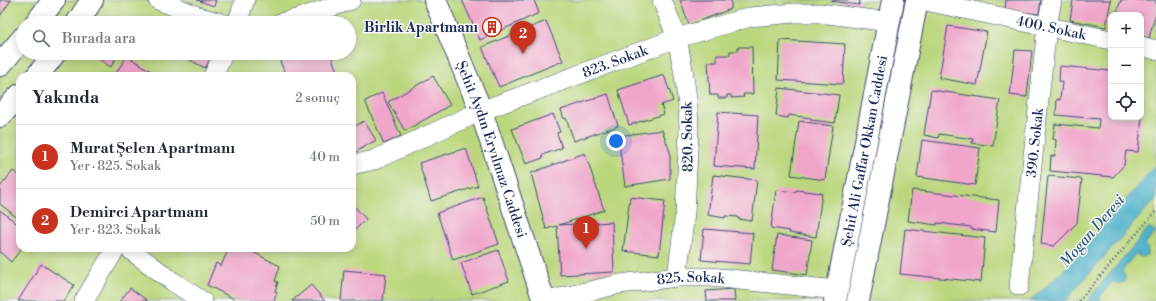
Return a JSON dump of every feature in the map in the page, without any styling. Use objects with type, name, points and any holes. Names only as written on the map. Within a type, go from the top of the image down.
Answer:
[{"type":"main road","points":[[41,16],[54,0]]},
{"type":"main road","points":[[82,16],[92,0]]},
{"type":"main road","name":"Şehit Aydın Eryılmaz Caddesi","points":[[434,0],[481,111],[546,301]]},
{"type":"main road","name":"Şehit Ali Gaffar Okkan Caddesi","points":[[836,295],[893,0]]},
{"type":"main road","name":"Şehit Ali Gaffar Okkan Caddesi","points":[[858,301],[917,0]]},
{"type":"main road","points":[[0,65],[16,46]]},
{"type":"main road","points":[[40,72],[50,60]]},
{"type":"main road","points":[[0,116],[16,99]]},
{"type":"street","points":[[158,0],[197,16]]},
{"type":"street","points":[[239,16],[245,0]]},
{"type":"street","points":[[306,16],[351,0]]},
{"type":"street","name":"820. Sokak","points":[[662,0],[677,38],[685,84],[689,129],[686,207],[677,277]]},
{"type":"street","name":"400. Sokak","points":[[921,0],[1108,39]]},
{"type":"street","name":"390. Sokak","points":[[1020,295],[1047,26],[1052,0]]},
{"type":"street","name":"823. Sokak","points":[[356,165],[374,160],[481,111],[677,38],[750,17],[794,13],[820,14],[889,22]]},
{"type":"street","points":[[1144,47],[1156,50]]},
{"type":"street","points":[[215,72],[221,60]]},
{"type":"street","points":[[84,301],[114,252]]},
{"type":"street","points":[[133,252],[202,301]]},
{"type":"street","name":"825. Sokak","points":[[546,301],[620,284],[677,277],[710,277],[836,295]]},
{"type":"path","points":[[1079,301],[1156,211]]},
{"type":"green space","points":[[0,0],[1156,0],[1156,301],[0,301]]},
{"type":"water","points":[[1156,165],[1156,198],[1065,301],[1030,301],[1061,273]]},
{"type":"water","points":[[1149,227],[1156,232],[1145,244],[1148,249],[1147,255],[1141,257],[1135,254],[1122,271],[1125,276],[1124,282],[1118,284],[1113,281],[1099,298],[1102,301],[1087,301]]},
{"type":"building","points":[[0,0],[11,0],[0,16]]},
{"type":"building","points":[[197,0],[216,0],[214,6]]},
{"type":"building","name":"Birlik Apartmanı","points":[[462,0],[534,0],[539,13],[480,40]]},
{"type":"building","points":[[680,0],[731,0],[731,9],[689,25]]},
{"type":"building","points":[[860,0],[859,5],[831,1]]},
{"type":"building","points":[[1006,0],[1041,0],[1039,14],[1005,10]]},
{"type":"building","points":[[1073,0],[1111,0],[1106,27],[1070,20]]},
{"type":"building","points":[[1121,0],[1156,0],[1156,13],[1149,38],[1144,37],[1144,12],[1117,12]]},
{"type":"building","points":[[546,21],[563,61],[499,87],[482,47]]},
{"type":"building","points":[[948,26],[987,32],[977,85],[939,78]]},
{"type":"building","points":[[780,40],[845,44],[843,84],[778,80]]},
{"type":"building","points":[[738,47],[752,47],[753,94],[743,94],[744,97],[731,98],[731,95],[727,95],[727,98],[718,98],[718,95],[710,95],[708,62],[717,62],[717,55],[730,55],[730,51],[738,51]]},
{"type":"building","points":[[1015,50],[1032,51],[1027,97],[1010,95]]},
{"type":"building","points":[[100,60],[115,60],[111,67]]},
{"type":"building","points":[[124,60],[133,60],[152,72],[117,72]]},
{"type":"building","points":[[190,60],[210,60],[205,68]]},
{"type":"building","points":[[280,60],[333,60],[337,72],[284,72]]},
{"type":"building","points":[[1060,66],[1108,71],[1108,120],[1142,120],[1138,152],[1126,151],[1124,165],[1113,177],[1050,171],[1051,156],[1055,156],[1056,140],[1053,139],[1055,124],[1098,128],[1099,119],[1056,115],[1057,99],[1060,100],[1062,82],[1059,82]]},
{"type":"building","points":[[664,75],[673,101],[661,105],[664,114],[629,125],[618,90]]},
{"type":"building","points":[[433,76],[450,105],[405,131],[388,102]]},
{"type":"building","points":[[779,88],[839,95],[835,123],[789,115],[788,118],[776,116]]},
{"type":"building","points":[[931,90],[1000,100],[993,146],[972,143],[973,139],[939,134],[938,138],[924,135]]},
{"type":"building","points":[[382,93],[401,136],[384,144],[365,101]]},
{"type":"building","points":[[608,94],[618,126],[574,141],[566,118],[564,119],[561,110]]},
{"type":"building","points":[[718,112],[758,115],[755,169],[714,166]]},
{"type":"building","points":[[553,114],[560,132],[557,133],[562,148],[542,155],[543,158],[526,164],[512,129]]},
{"type":"building","points":[[364,121],[376,140],[356,152],[356,126]]},
{"type":"building","points":[[799,121],[833,126],[825,180],[791,175]]},
{"type":"building","points":[[662,130],[670,152],[670,179],[625,186],[618,136]]},
{"type":"building","points":[[922,140],[980,148],[975,185],[917,177]]},
{"type":"building","points":[[466,148],[478,186],[431,201],[419,163]]},
{"type":"building","points":[[585,153],[604,210],[559,225],[612,222],[614,272],[560,275],[557,226],[546,229],[531,173]]},
{"type":"building","points":[[13,171],[16,173],[16,217],[0,204],[0,187]]},
{"type":"building","points":[[713,175],[757,180],[752,221],[738,219],[738,217],[725,216],[725,218],[708,215]]},
{"type":"building","points":[[1048,176],[1082,179],[1077,223],[1054,246],[1041,244]]},
{"type":"building","points":[[776,190],[796,192],[796,190],[822,193],[816,237],[789,233],[790,231],[771,228]]},
{"type":"building","points":[[912,190],[999,200],[996,232],[971,229],[971,227],[937,223],[937,225],[908,221]]},
{"type":"building","points":[[483,197],[499,244],[453,260],[437,213]]},
{"type":"building","points":[[630,197],[665,201],[659,255],[623,251]]},
{"type":"building","points":[[356,208],[366,219],[356,229]]},
{"type":"building","points":[[0,210],[16,223],[16,252],[19,252],[11,262],[0,252]]},
{"type":"building","points":[[704,229],[753,233],[750,264],[701,260]]},
{"type":"building","points":[[905,229],[985,238],[981,282],[900,274]]},
{"type":"building","points":[[777,235],[812,240],[807,275],[772,270]]},
{"type":"building","points":[[498,250],[509,281],[472,294],[461,263]]},
{"type":"building","points":[[227,252],[253,252],[280,266],[275,281],[278,282],[274,301],[238,301],[207,285],[216,263],[221,266]]},
{"type":"building","points":[[41,264],[74,285],[64,301],[18,301]]},
{"type":"building","points":[[344,270],[386,274],[383,301],[341,301]]},
{"type":"building","points":[[311,285],[325,301],[292,301]]},
{"type":"building","points":[[130,288],[148,301],[120,301]]},
{"type":"building","points":[[734,289],[735,301],[707,301],[706,291]]},
{"type":"place","name":"Birlik Apartmanı","points":[[492,27]]},
{"type":"place","name":"Demirci Apartmanı","points":[[523,54]]},
{"type":"place","name":"Murat Şelen Apartmanı","points":[[586,249]]},
{"type":"water label","name":"Mogan Deresi","points":[[1092,231]]}]
